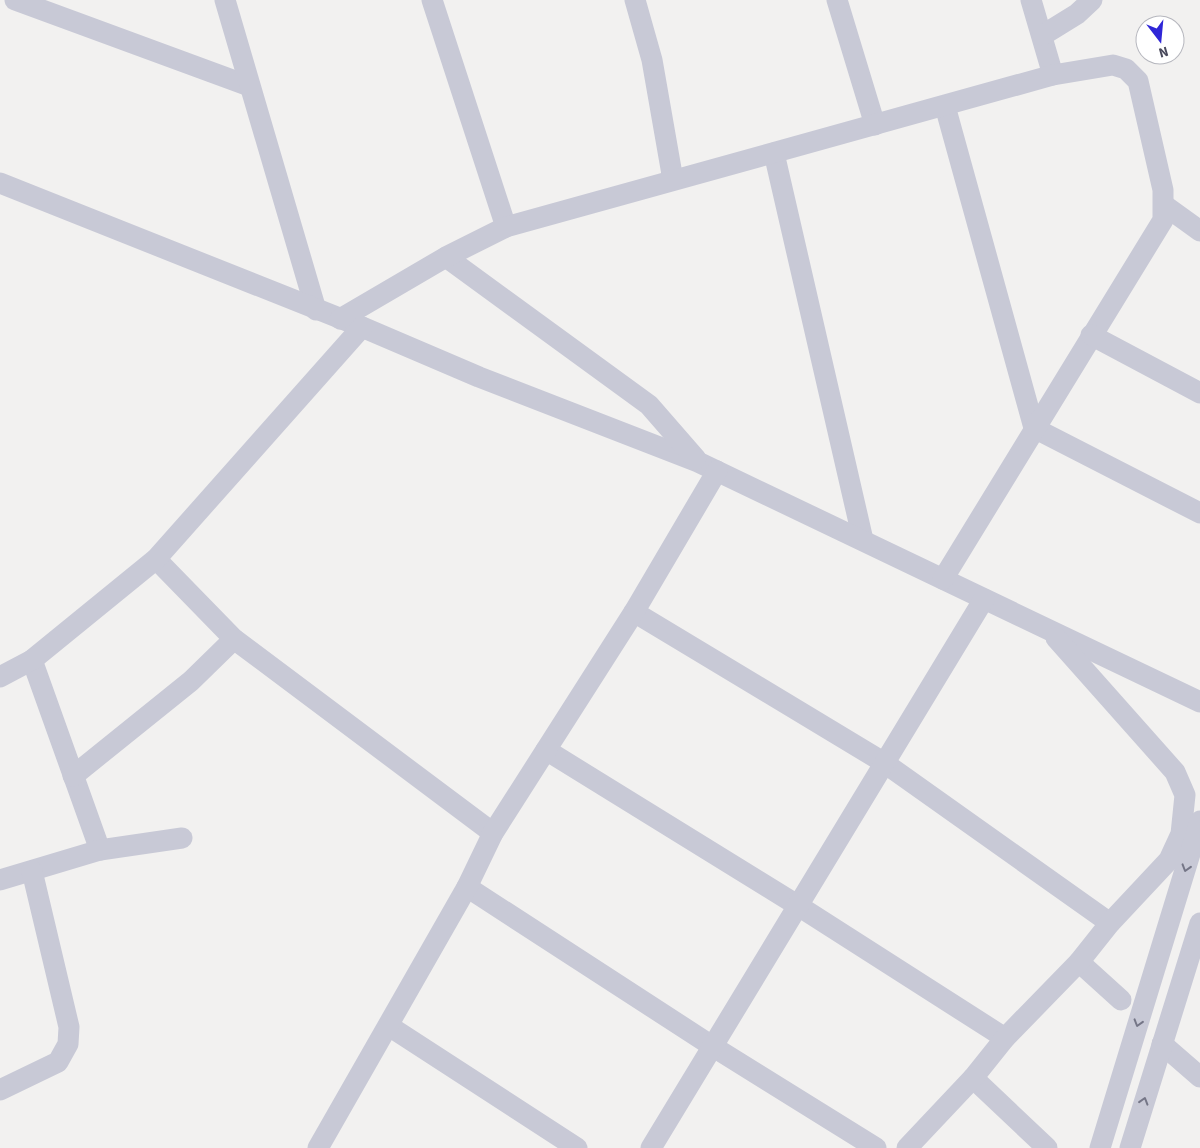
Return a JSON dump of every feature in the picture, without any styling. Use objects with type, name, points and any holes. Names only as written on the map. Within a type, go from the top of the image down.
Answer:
[{"type":"street","points":[[15,0],[249,86]]},
{"type":"street","points":[[225,0],[316,310]]},
{"type":"street","points":[[432,0],[506,227]]},
{"type":"street","points":[[635,0],[652,60],[673,180]]},
{"type":"street","points":[[836,0],[874,126]]},
{"type":"street","points":[[1031,0],[1043,35],[1053,75]]},
{"type":"street","points":[[1043,35],[1078,14],[1092,0]]},
{"type":"street","points":[[340,319],[446,257],[506,227],[1053,75],[1113,65],[1126,69],[1138,82],[1163,190],[1163,220],[1091,334],[943,579]]},
{"type":"street","points":[[945,106],[1034,428],[1200,514]]},
{"type":"street","points":[[774,154],[862,540]]},
{"type":"street","points":[[0,183],[362,327],[480,377],[708,466],[1200,702]]},
{"type":"street","points":[[1164,205],[1200,231]]},
{"type":"street","points":[[446,257],[649,405],[708,466]]},
{"type":"street","points":[[0,677],[32,660],[156,559],[362,327]]},
{"type":"street","points":[[1091,334],[1200,394]]},
{"type":"street","points":[[318,1148],[467,887],[493,833],[634,612],[708,466]]},
{"type":"street","points":[[156,559],[234,639],[493,833]]},
{"type":"street","points":[[651,1148],[984,598]]},
{"type":"street","points":[[634,612],[883,762],[1110,923]]},
{"type":"street","points":[[907,1148],[973,1078],[1005,1038],[1079,962],[1110,923],[1169,860],[1180,834],[1185,795],[1175,772],[1049,630]]},
{"type":"street","points":[[73,776],[191,681],[234,639]]},
{"type":"street","points":[[32,660],[100,850]]},
{"type":"street","points":[[546,750],[797,905],[1005,1038]]},
{"type":"street","points":[[1100,1148],[1200,821]]},
{"type":"street","points":[[0,880],[32,872],[100,850],[182,838]]},
{"type":"street","points":[[0,1090],[58,1062],[68,1044],[69,1027],[32,872]]},
{"type":"street","points":[[467,887],[712,1046],[876,1148]]},
{"type":"street","points":[[1130,1148],[1200,923]]},
{"type":"street","points":[[1079,962],[1121,1000]]},
{"type":"street","points":[[389,1026],[577,1148]]},
{"type":"street","points":[[1162,1044],[1200,1077]]},
{"type":"street","points":[[973,1078],[1047,1148]]}]
